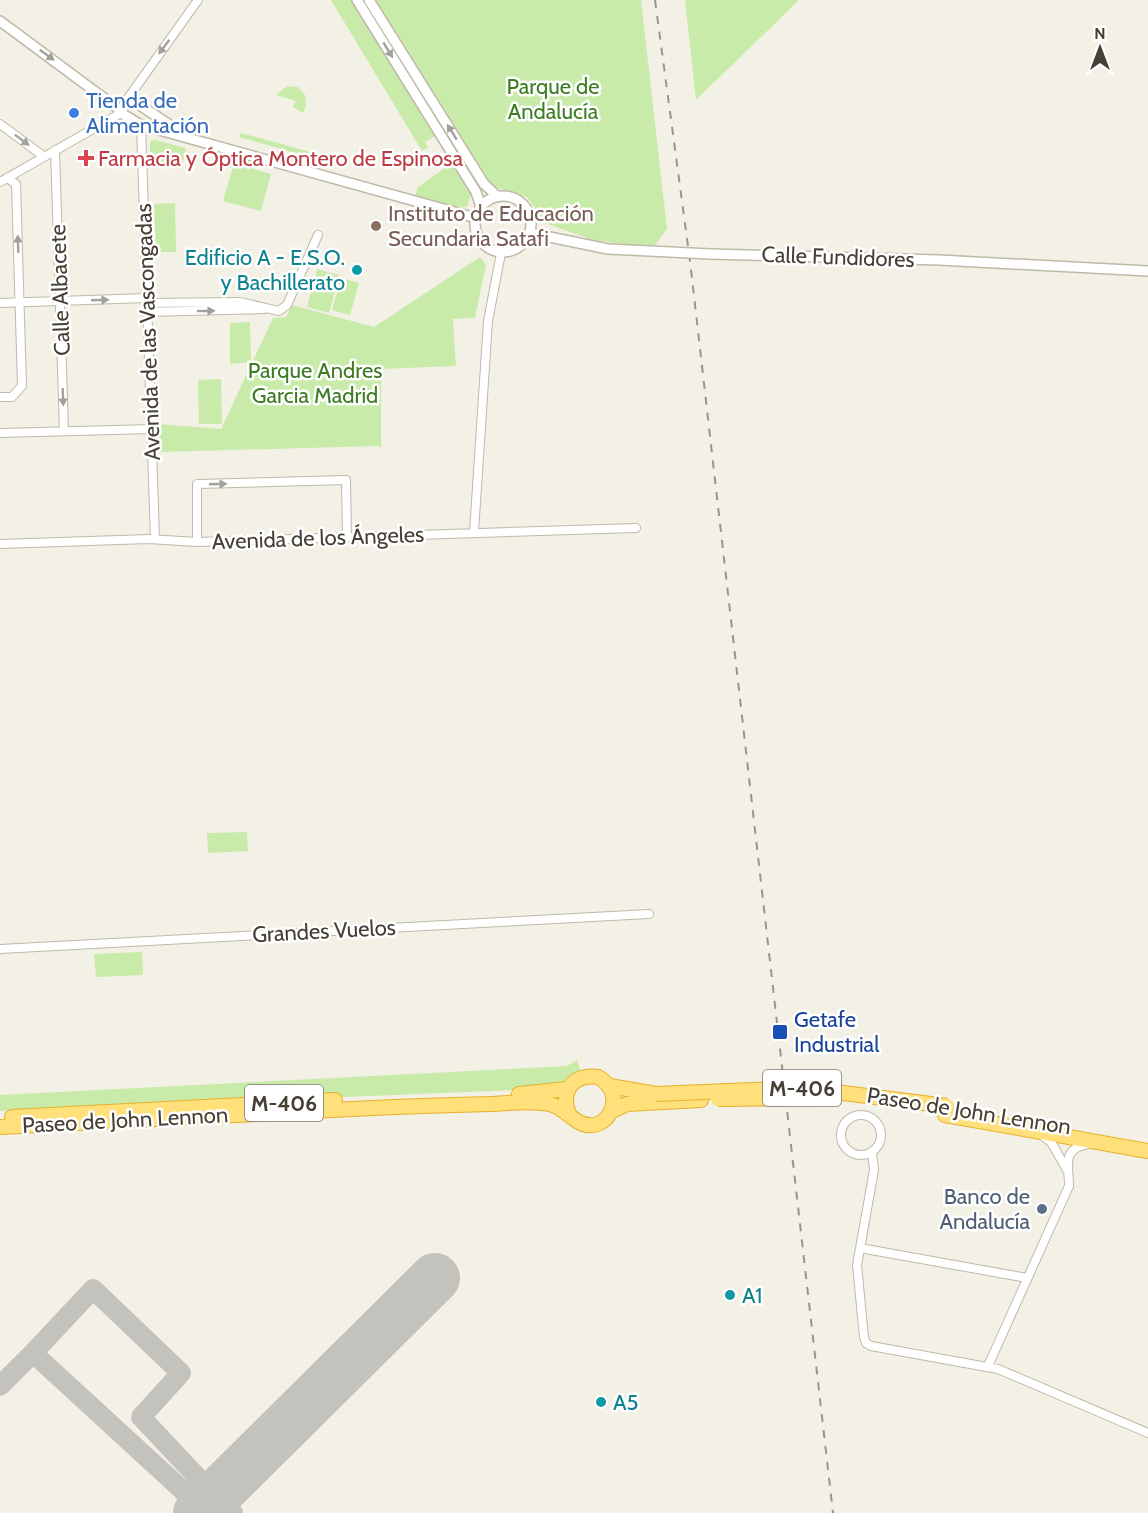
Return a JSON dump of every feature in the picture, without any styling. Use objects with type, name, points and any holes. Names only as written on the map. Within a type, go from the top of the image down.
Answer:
[{"type":"highway","name":"M-406","points":[[567,1089],[578,1079],[590,1076],[598,1077],[610,1086]]},
{"type":"highway","name":"Paseo de John Lennon","points":[[610,1086],[655,1098]]},
{"type":"highway","points":[[610,1086],[613,1094],[612,1111]]},
{"type":"highway","name":"Paseo de John Lennon","points":[[612,1111],[627,1104],[655,1098],[803,1088],[1148,1141]]},
{"type":"highway","name":"Paseo de John Lennon","points":[[0,1117],[409,1096],[546,1093],[567,1089]]},
{"type":"highway","points":[[567,1089],[566,1106],[570,1116]]},
{"type":"highway","name":"Paseo de John Lennon","points":[[0,1127],[409,1106],[532,1103],[552,1105],[570,1116]]},
{"type":"highway","name":"Paseo de John Lennon","points":[[946,1110],[1148,1151]]},
{"type":"highway","name":"M-406","points":[[570,1116],[578,1122],[594,1124],[602,1122],[612,1111]]},
{"type":"street","points":[[4,180],[120,111],[198,0]]},
{"type":"street","points":[[357,0],[476,192],[481,207]]},
{"type":"street","points":[[369,0],[484,184],[497,196]]},
{"type":"street","points":[[0,21],[120,111],[144,126],[476,218]]},
{"type":"street","points":[[126,101],[140,105],[188,137]]},
{"type":"street","points":[[144,126],[155,119],[155,116]]},
{"type":"street","points":[[0,124],[43,156]]},
{"type":"street","name":"Avenida de las Vascongadas","points":[[144,126],[155,539]]},
{"type":"street","name":"Calle Albacete","points":[[55,150],[64,431]]},
{"type":"street","points":[[0,397],[12,397],[21,386],[16,184],[4,180]]},
{"type":"street","points":[[497,196],[506,196],[523,203],[531,219],[530,233],[524,244],[517,249],[501,253],[485,246],[476,231],[476,218],[481,207],[485,201],[497,196]]},
{"type":"street","name":"Calle Fundidores","points":[[530,233],[608,249],[939,260],[1148,271]]},
{"type":"street","points":[[0,303],[60,301],[268,308],[279,311],[287,305],[318,235]]},
{"type":"street","points":[[474,532],[488,321],[501,253]]},
{"type":"street","points":[[0,433],[151,429]]},
{"type":"street","points":[[197,542],[196,484],[220,483],[346,480],[347,538]]},
{"type":"street","name":"Avenida de los Ángeles","points":[[0,544],[155,539],[170,542],[197,542],[636,528]]},
{"type":"street","name":"Grandes Vuelos","points":[[0,949],[649,914]]},
{"type":"street","points":[[872,1152],[853,1154],[844,1145],[842,1132],[853,1117],[859,1115],[872,1118],[880,1129],[880,1142],[872,1152],[874,1170],[857,1277],[866,1342],[872,1346],[988,1366],[1148,1433]]},
{"type":"street","points":[[1032,1129],[1051,1142],[1069,1174]]},
{"type":"street","points":[[988,1366],[1069,1186],[1067,1161],[1070,1152],[1080,1145],[1100,1142]]},
{"type":"street","points":[[860,1248],[1027,1278]]},
{"type":"green space","points":[[331,0],[352,0],[435,136],[425,142],[428,147],[422,151]]},
{"type":"green space","name":"Parque de Andalucía","points":[[376,0],[641,0],[667,229],[653,248],[593,240],[545,223],[527,197],[492,186]]},
{"type":"green space","points":[[685,0],[799,0],[696,100]]},
{"type":"green space","points":[[287,86],[298,87],[305,95],[306,106],[303,113],[293,107],[296,101],[276,95]]},
{"type":"green space","points":[[241,133],[340,160],[338,165],[239,137]]},
{"type":"green space","points":[[155,140],[186,148],[181,169],[150,162],[150,141]]},
{"type":"green space","points":[[234,163],[271,174],[261,211],[223,201]]},
{"type":"green space","points":[[452,163],[471,194],[467,207],[456,208],[415,196],[418,187]]},
{"type":"green space","points":[[175,203],[176,252],[156,252],[154,204]]},
{"type":"green space","name":"Parque Andres Garcia Madrid","points":[[480,257],[486,265],[475,318],[453,319],[456,366],[381,369],[381,448],[378,446],[160,452],[159,424],[221,429],[273,318],[286,317],[292,305],[374,327]]},
{"type":"green space","points":[[317,269],[339,275],[329,313],[307,307]]},
{"type":"green space","points":[[341,278],[359,283],[350,315],[332,310]]},
{"type":"green space","points":[[250,322],[251,362],[230,364],[230,323]]},
{"type":"green space","points":[[221,379],[222,424],[199,424],[198,380]]},
{"type":"green space","points":[[247,832],[248,851],[208,853],[207,833]]},
{"type":"green space","points":[[142,952],[143,975],[96,977],[94,954]]},
{"type":"green space","points":[[577,1060],[580,1070],[564,1082],[541,1089],[0,1111],[0,1095],[567,1066]]},
{"type":"taxiway","points":[[93,1289],[181,1373],[141,1417],[215,1496],[203,1509],[33,1353],[93,1289]]},
{"type":"taxiway","points":[[0,1386],[33,1353]]},
{"type":"taxiway","points":[[215,1496],[233,1513]]},
{"type":"runway","points":[[198,1513],[435,1278]]},
{"type":"railway","points":[[655,0],[690,261],[833,1513]]},
{"type":"place","name":"Tienda de Alimentación","points":[[74,113]]},
{"type":"place","name":"Farmacia y Óptica Montero de Espinosa","points":[[86,158]]},
{"type":"place","name":"Instituto de Educación Secundaria Satafi","points":[[376,226]]},
{"type":"place","name":"Edificio A - E.S.O. y Bachillerato","points":[[357,270]]},
{"type":"place","name":"Getafe Industrial","points":[[780,1032]]},
{"type":"place","name":"Banco de Andalucía","points":[[1042,1209]]},
{"type":"place","name":"A1","points":[[730,1295]]},
{"type":"place","name":"A5","points":[[601,1402]]}]
